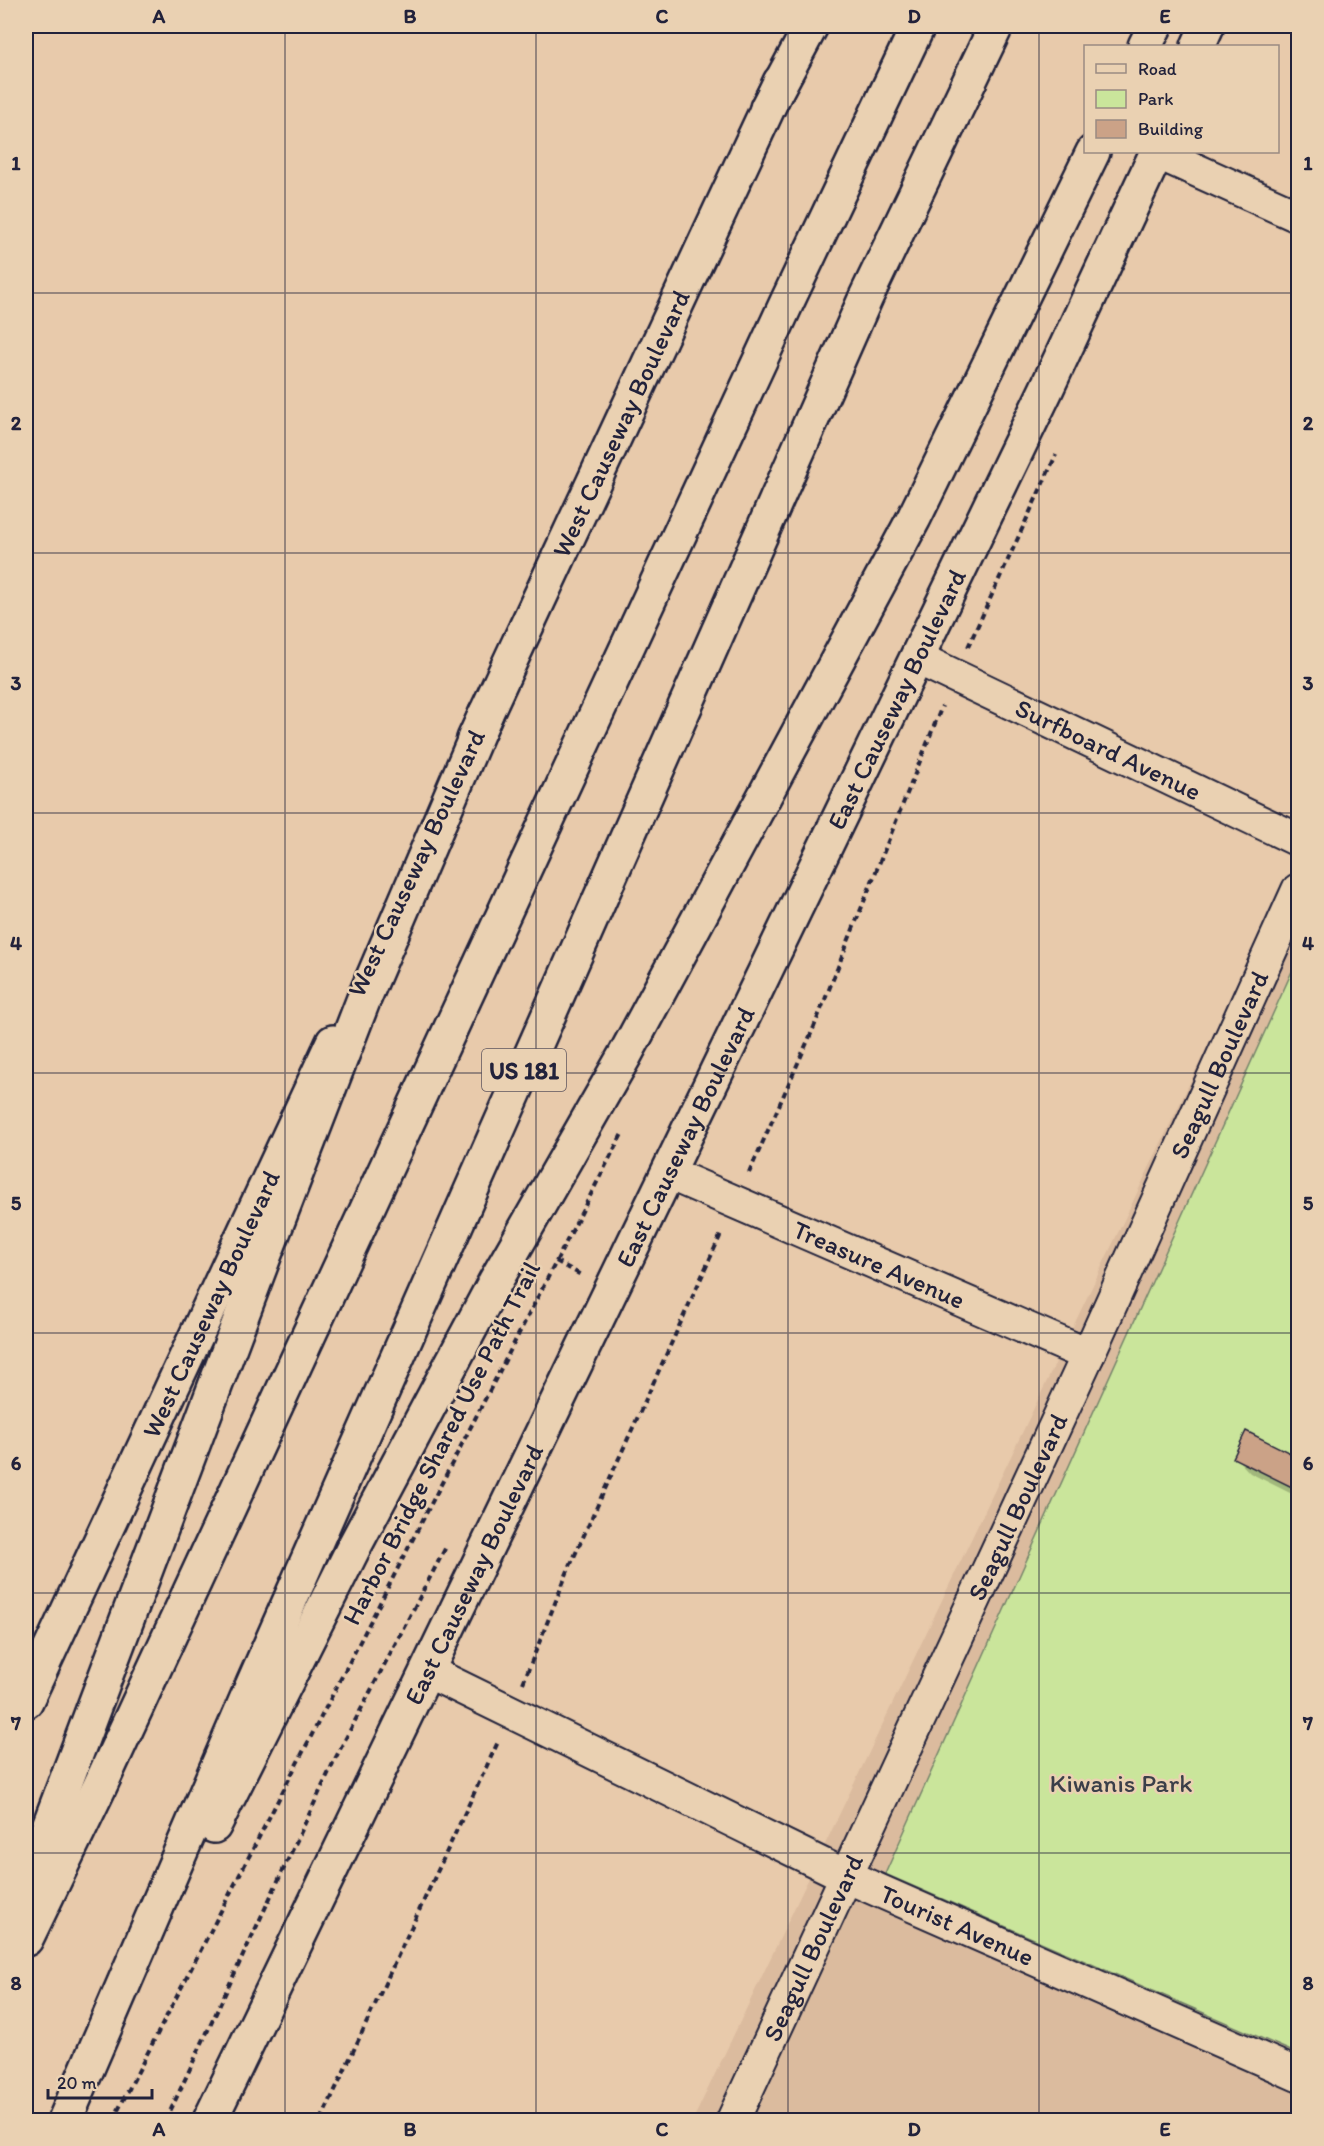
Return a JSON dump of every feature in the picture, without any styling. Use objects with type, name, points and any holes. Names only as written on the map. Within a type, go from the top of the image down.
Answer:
[{"type":"main road","name":"West Causeway Boulevard","points":[[26,1701],[806,26]]},
{"type":"main road","points":[[767,108],[811,26]]},
{"type":"main road","name":"US 181","points":[[26,1939],[104,1777],[782,313],[918,26]]},
{"type":"main road","name":"US 181","points":[[66,2121],[252,1684],[861,308],[996,26]]},
{"type":"main road","points":[[1145,45],[1155,26]]},
{"type":"main road","points":[[1198,45],[1207,26]]},
{"type":"main road","points":[[66,2121],[354,1547],[495,1282],[625,1055],[914,518],[1093,153]]},
{"type":"main road","name":"East Causeway Boulevard","points":[[210,2121],[1046,390],[1157,153]]},
{"type":"main road","points":[[26,1887],[359,1012],[486,713]]},
{"type":"street","points":[[1159,153],[1299,216]]},
{"type":"street","name":"Surfboard Avenue","points":[[917,658],[1299,840]]},
{"type":"street","name":"Seagull Boulevard","points":[[733,2121],[848,1877],[1299,890]]},
{"type":"street","name":"Treasure Avenue","points":[[668,1173],[1088,1355]]},
{"type":"street","name":"Tourist Avenue","points":[[427,1671],[848,1877],[1299,2075]]},
{"type":"path","points":[[321,2121],[511,1714],[569,1568],[814,1027],[955,675],[1058,450]]},
{"type":"path","name":"Harbor Bridge Shared Use Path Trail","points":[[113,2121],[556,1262],[582,1274],[577,1285]]},
{"type":"path","name":"Harbor Bridge Shared Use Path Trail","points":[[166,2121],[335,1759],[447,1544]]},
{"type":"shaded area","points":[[1298,857],[1298,2120],[693,2120]]},
{"type":"green space","name":"Kiwanis Park","points":[[1298,958],[1298,2054],[885,1874]]},
{"type":"building","points":[[1246,1431],[1294,1455],[1298,1445],[1298,1490],[1233,1458]]}]
